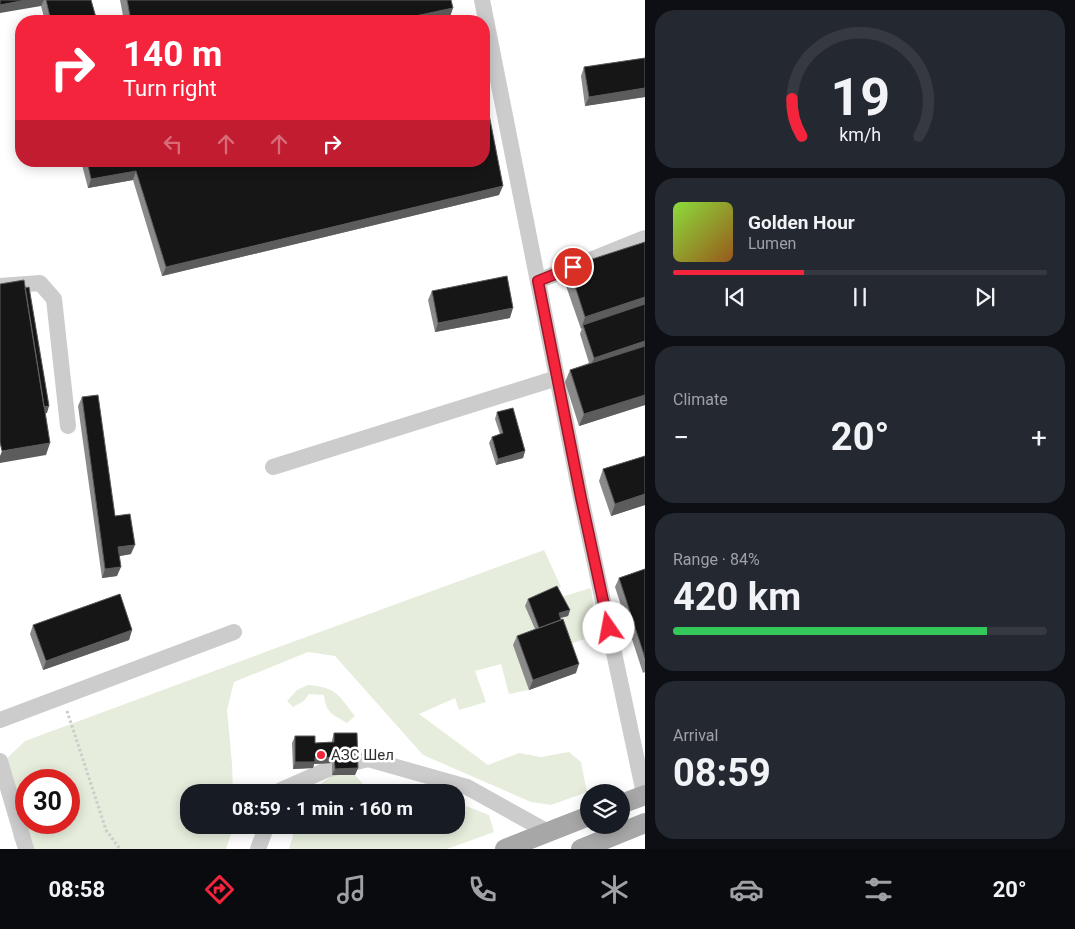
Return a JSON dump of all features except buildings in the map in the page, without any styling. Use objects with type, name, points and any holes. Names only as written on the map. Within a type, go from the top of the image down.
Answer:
[{"type":"main road","points":[[630,801],[645,796]]},
{"type":"main road","points":[[505,849],[580,820]]},
{"type":"main road","points":[[580,849],[645,823]]},
{"type":"street","points":[[482,0],[485,15]]},
{"type":"street","points":[[490,40],[581,498],[645,796]]},
{"type":"street","points":[[538,281],[645,238]]},
{"type":"street","points":[[0,286],[40,283],[54,299],[68,426]]},
{"type":"street","points":[[273,467],[557,378]]},
{"type":"street","points":[[0,720],[234,632]]},
{"type":"street","points":[[294,784],[326,770],[368,760],[459,784]]},
{"type":"street","points":[[0,761],[18,828],[26,849]]},
{"type":"street","points":[[465,785],[548,832]]},
{"type":"street","points":[[258,849],[264,834]]},
{"type":"path","points":[[62,696],[106,830],[120,849]]},
{"type":"green space","points":[[544,550],[561,587],[555,592],[558,598],[591,588],[598,635],[566,645],[576,673],[529,690],[509,694],[501,664],[475,671],[486,702],[459,710],[455,698],[419,714],[488,765],[519,753],[541,757],[569,752],[581,762],[585,784],[580,784],[580,795],[551,805],[531,802],[423,755],[335,656],[308,652],[234,682],[227,710],[233,784],[180,784],[180,834],[231,834],[226,849],[20,849],[14,839],[0,765],[25,741]]},
{"type":"green space","points":[[308,685],[325,688],[336,693],[355,716],[347,723],[334,715],[326,706],[324,695],[309,694],[304,701],[293,707],[287,701],[297,690]]},
{"type":"green space","points":[[332,775],[355,775],[363,784],[321,784]]},
{"type":"green space","points":[[465,806],[489,815],[494,832],[447,849],[289,849],[293,834],[465,834]]},
{"type":"place","name":"АЗС Шел","points":[[321,755]]},
{"type":"route","points":[[573,267],[538,281],[609,628]]}]
